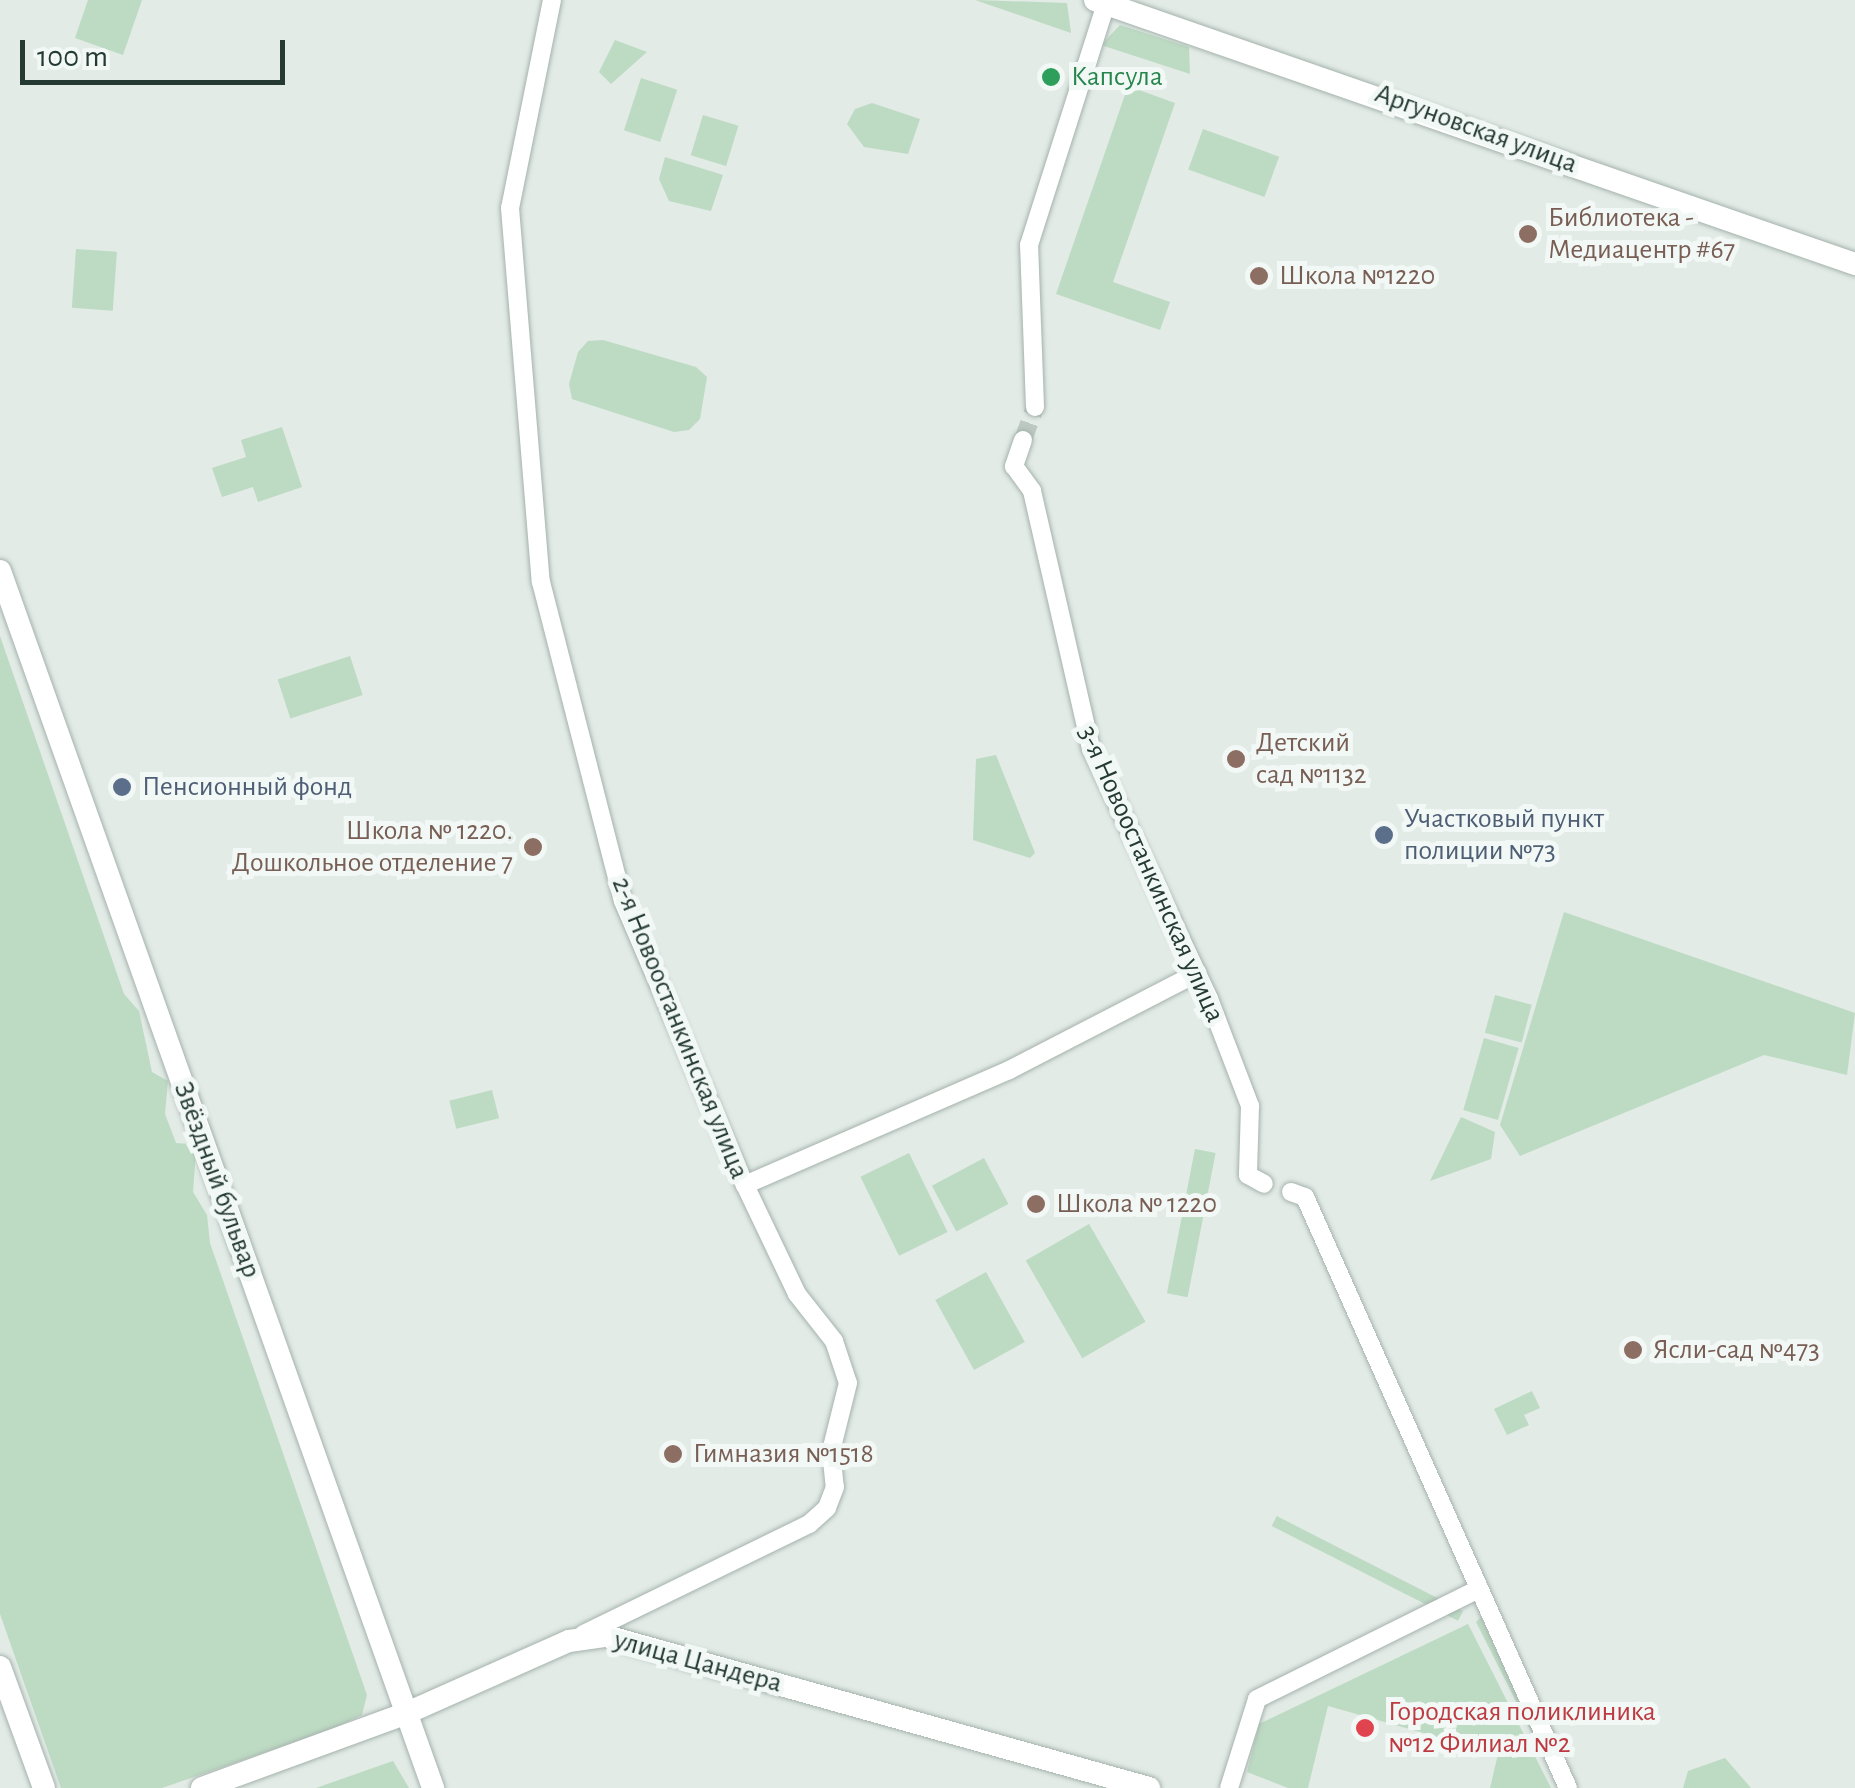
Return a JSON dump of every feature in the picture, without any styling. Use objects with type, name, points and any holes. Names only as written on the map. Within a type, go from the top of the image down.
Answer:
[{"type":"street","name":"2-я Новоостанкинская улица","points":[[552,0],[510,208],[541,582],[619,889],[745,1185],[797,1294],[844,1362],[848,1383],[831,1451],[835,1486],[828,1508],[793,1532],[569,1641]]},
{"type":"street","points":[[1035,406],[1029,245],[1101,2]]},
{"type":"street","name":"Аргуновская улица","points":[[1101,2],[1855,264]]},
{"type":"street","name":"3-я Новоостанкинская улица","points":[[1023,440],[1014,466],[1032,490],[1091,748],[1197,973],[1250,1106],[1248,1175],[1264,1184]]},
{"type":"street","name":"Звёздный бульвар","points":[[0,572],[432,1788]]},
{"type":"street","points":[[745,1185],[1009,1070],[1197,973]]},
{"type":"street","points":[[1293,1193],[1304,1196],[1568,1788]]},
{"type":"street","points":[[1229,1788],[1257,1699],[1478,1590]]},
{"type":"street","name":"улица Цандера","points":[[202,1788],[407,1713],[569,1641],[625,1640],[1136,1786]]},
{"type":"street","points":[[0,1667],[44,1788]]},
{"type":"green space","points":[[88,0],[142,0],[123,55],[75,38]]},
{"type":"green space","points":[[975,0],[1067,3],[1071,33]]},
{"type":"green space","points":[[1120,25],[1189,47],[1190,74],[1101,45]]},
{"type":"green space","points":[[615,40],[647,52],[611,84],[599,72]]},
{"type":"green space","points":[[641,78],[677,90],[660,142],[624,130]]},
{"type":"green space","points":[[1128,86],[1175,103],[1113,282],[1170,302],[1160,330],[1056,294]]},
{"type":"green space","points":[[872,103],[920,119],[908,154],[864,147],[847,124],[855,109]]},
{"type":"green space","points":[[703,115],[738,126],[726,166],[691,155]]},
{"type":"green space","points":[[1203,129],[1279,157],[1264,197],[1188,169]]},
{"type":"green space","points":[[665,157],[723,175],[711,211],[669,201],[659,179]]},
{"type":"green space","points":[[76,249],[117,252],[113,311],[72,308]]},
{"type":"green space","points":[[603,340],[696,367],[707,377],[700,419],[689,430],[674,432],[572,399],[569,384],[578,352],[588,341]]},
{"type":"green space","points":[[282,427],[302,487],[258,502],[253,487],[222,497],[212,468],[246,457],[241,440]]},
{"type":"green space","points":[[0,636],[124,994],[139,1011],[152,1072],[168,1081],[165,1114],[176,1143],[190,1144],[196,1152],[193,1192],[207,1215],[210,1243],[367,1695],[362,1715],[332,1729],[162,1788],[61,1788],[0,1614]]},
{"type":"green space","points":[[350,656],[363,695],[290,718],[278,679]]},
{"type":"green space","points":[[996,755],[1035,853],[1030,858],[973,840],[976,759]]},
{"type":"green space","points":[[1564,912],[1855,1013],[1847,1075],[1764,1055],[1520,1156],[1500,1125]]},
{"type":"green space","points":[[1495,995],[1532,1005],[1522,1043],[1485,1033]]},
{"type":"green space","points":[[1484,1038],[1519,1048],[1498,1120],[1463,1110]]},
{"type":"green space","points":[[492,1090],[499,1118],[456,1129],[449,1101]]},
{"type":"green space","points":[[1461,1117],[1495,1132],[1491,1159],[1430,1181]]},
{"type":"green space","points":[[1195,1149],[1216,1153],[1188,1297],[1167,1293]]},
{"type":"green space","points":[[909,1153],[948,1232],[899,1256],[860,1177]]},
{"type":"green space","points":[[984,1158],[1008,1204],[956,1232],[932,1186]]},
{"type":"green space","points":[[1089,1224],[1146,1322],[1082,1358],[1026,1260]]},
{"type":"green space","points":[[986,1272],[1025,1342],[974,1370],[935,1300]]},
{"type":"green space","points":[[1532,1391],[1540,1408],[1524,1415],[1529,1425],[1507,1435],[1494,1409]]},
{"type":"green space","points":[[1277,1516],[1463,1611],[1458,1621],[1272,1526]]},
{"type":"green space","points":[[1481,1617],[1533,1729],[1551,1771],[1476,1622]]},
{"type":"green space","points":[[1468,1624],[1551,1788],[1490,1788],[1498,1754],[1328,1706],[1308,1788],[1288,1788],[1247,1772],[1259,1724]]},
{"type":"green space","points":[[1725,1758],[1751,1788],[1683,1788],[1688,1771]]},
{"type":"green space","points":[[393,1761],[409,1788],[316,1788],[390,1762]]},
{"type":"tunnel","points":[[1023,440],[1035,407]]},
{"type":"place","name":"Капсула","points":[[1051,77]]},
{"type":"place","name":"Библиотека - Медиацентр #67","points":[[1528,234]]},
{"type":"place","name":"Школа №1220","points":[[1259,276]]},
{"type":"place","name":"Детский сад №1132","points":[[1236,759]]},
{"type":"place","name":"Пенсионный фонд","points":[[122,787]]},
{"type":"place","name":"Участковый пункт полиции №73","points":[[1384,835]]},
{"type":"place","name":"Школа № 1220. Дошкольное отделение 7","points":[[533,847]]},
{"type":"place","name":"Школа № 1220","points":[[1036,1204]]},
{"type":"place","name":"Ясли-сад №473","points":[[1633,1350]]},
{"type":"place","name":"Гимназия №1518","points":[[673,1454]]},
{"type":"place","name":"Городская поликлиника №12 Филиал №2","points":[[1365,1728]]}]
